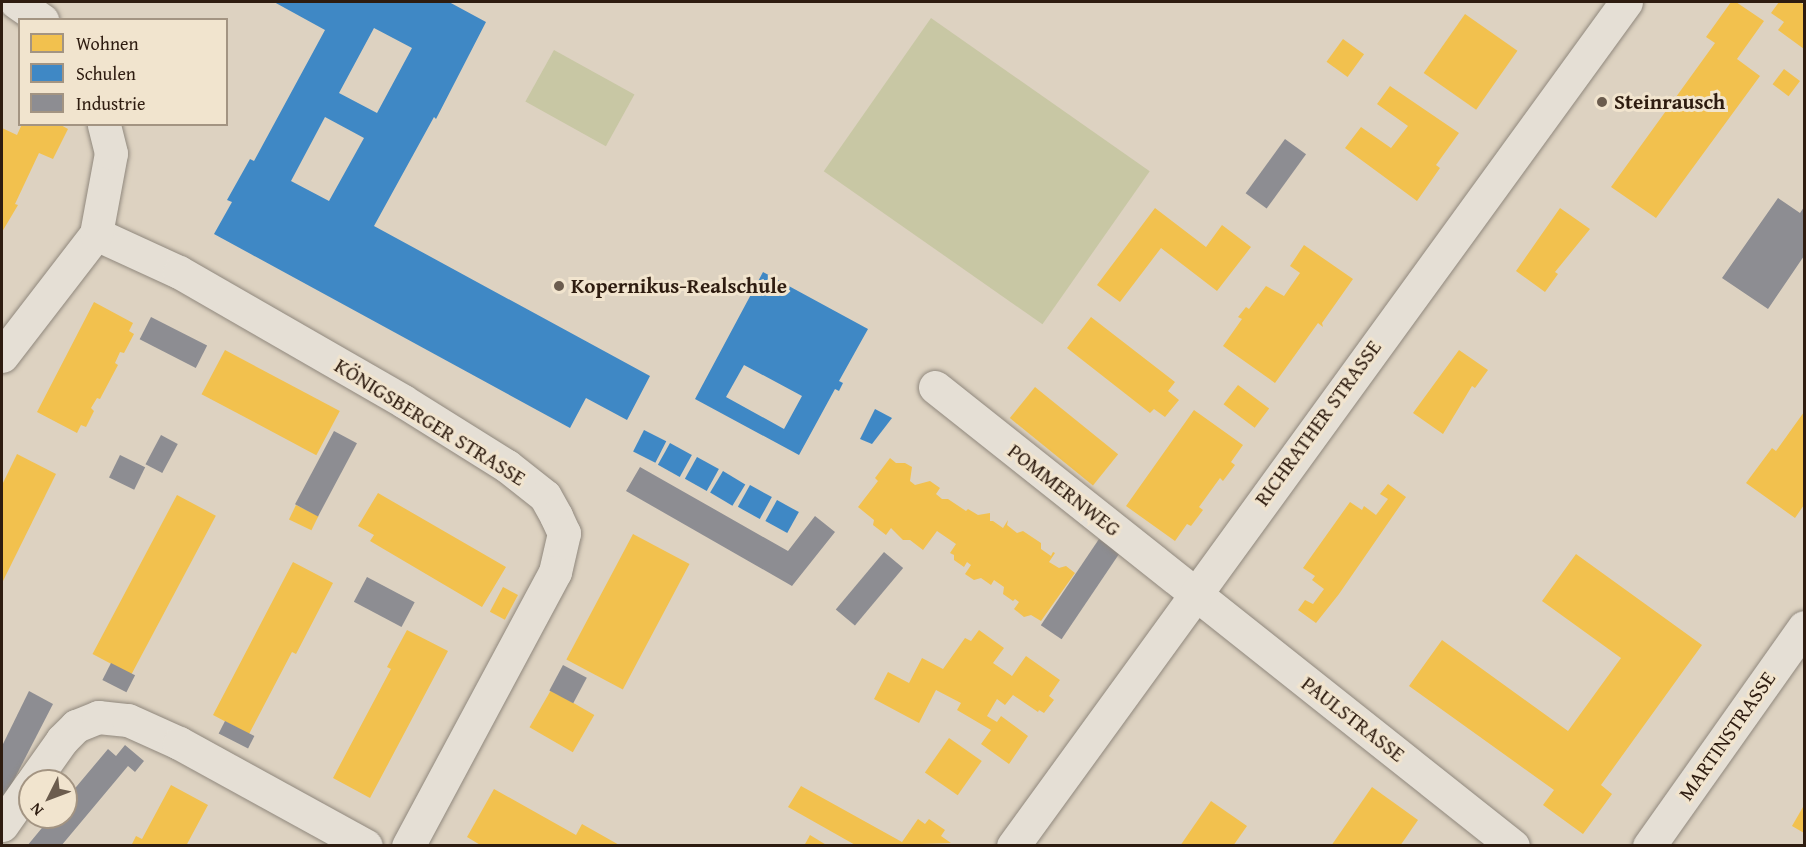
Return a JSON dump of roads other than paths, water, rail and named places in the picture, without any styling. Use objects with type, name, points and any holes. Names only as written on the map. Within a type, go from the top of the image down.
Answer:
[{"type":"street","points":[[16,2],[39,18]]},
{"type":"street","name":"RICHRATHER STRASSE","points":[[1013,846],[1194,593],[1626,2]]},
{"type":"street","points":[[2,356],[96,234],[108,139]]},
{"type":"street","name":"KÖNIGSBERGER STRASSE","points":[[96,234],[179,272],[403,401],[507,466],[544,496],[556,516],[564,533],[555,572],[409,845]]},
{"type":"street","name":"POMMERNWEG","points":[[935,387],[1194,593]]},
{"type":"street","name":"PAULSTRASSE","points":[[1194,593],[1513,846]]},
{"type":"street","name":"MARTINSTRASSE","points":[[1649,846],[1804,627]]},
{"type":"street","points":[[41,769],[62,740],[76,726],[98,717],[128,720],[189,749],[366,846]]},
{"type":"street","points":[[2,825],[18,802]]},
{"type":"place","name":"Steinrausch","points":[[1602,102]]},
{"type":"place","name":"Kopernikus-Realschule","points":[[559,286]]}]
